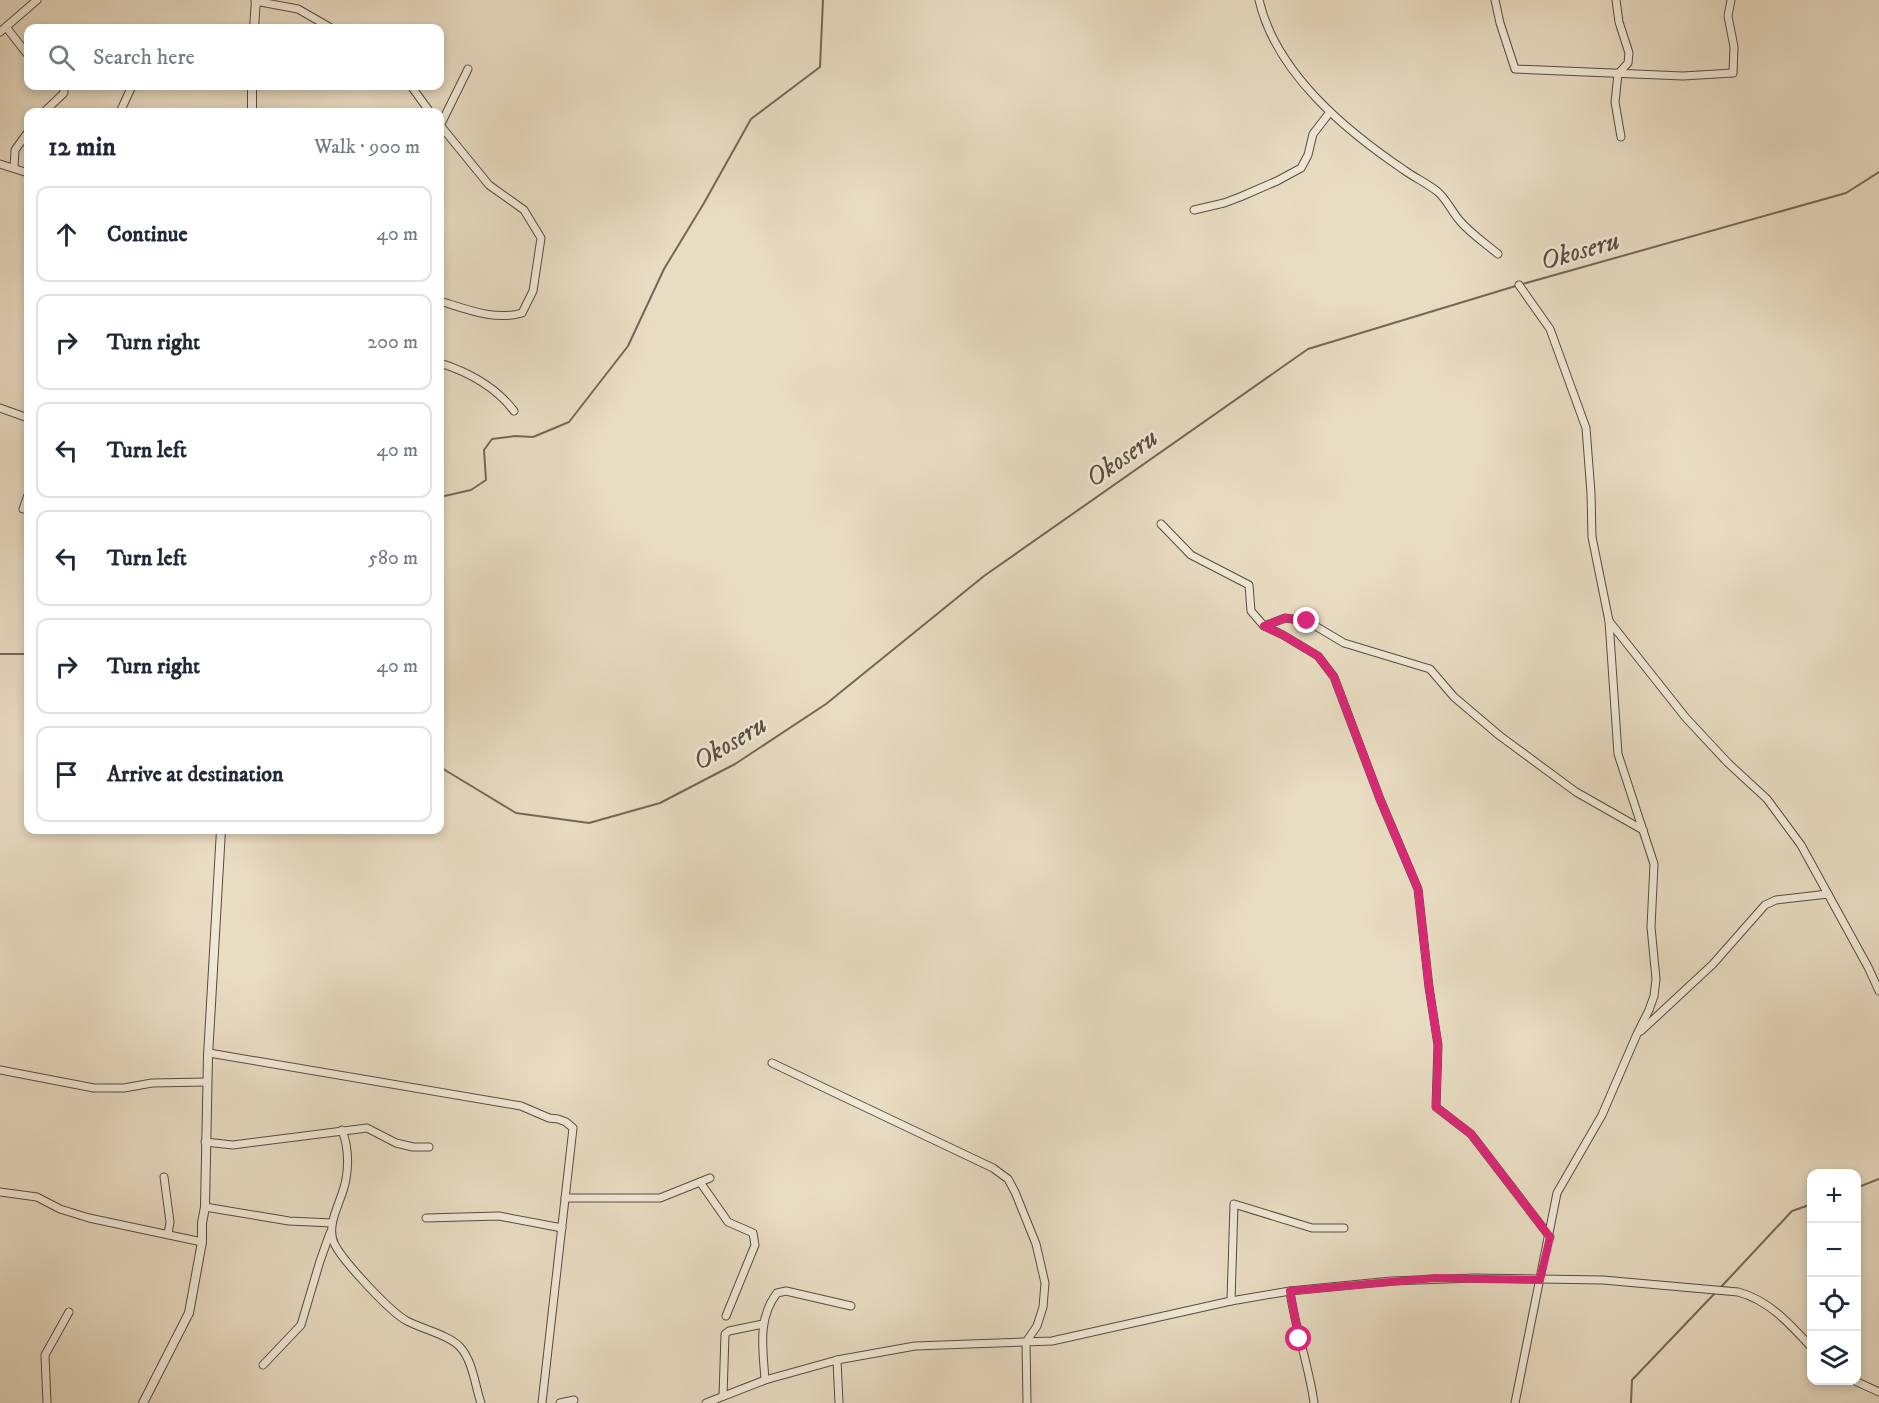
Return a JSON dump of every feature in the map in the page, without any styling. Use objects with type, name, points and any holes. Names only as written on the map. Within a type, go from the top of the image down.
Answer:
[{"type":"street","points":[[24,51],[3,30],[37,0]]},
{"type":"street","points":[[254,24],[256,0],[297,9],[324,24]]},
{"type":"street","points":[[1259,0],[1263,14],[1295,74],[1330,112],[1397,165],[1441,194],[1460,221],[1498,254]]},
{"type":"street","points":[[1495,0],[1515,69],[1683,76],[1733,73],[1734,47],[1728,16],[1731,0]]},
{"type":"street","points":[[1616,0],[1618,22],[1629,53],[1628,63],[1618,74],[1615,102],[1621,137]]},
{"type":"street","points":[[444,118],[468,69]]},
{"type":"street","points":[[48,108],[64,93],[64,90]]},
{"type":"street","points":[[122,108],[130,90]]},
{"type":"street","points":[[252,90],[252,108]]},
{"type":"street","points":[[414,90],[427,108]]},
{"type":"street","points":[[1194,210],[1240,197],[1301,168],[1308,155],[1313,134],[1330,112]]},
{"type":"street","points":[[444,131],[489,185],[524,210],[539,232],[542,242],[533,291],[522,314],[489,315],[444,302]]},
{"type":"street","points":[[14,168],[15,150],[24,138]]},
{"type":"street","points":[[0,164],[24,172]]},
{"type":"street","points":[[1515,1403],[1557,1193],[1602,1115],[1654,996],[1656,979],[1651,927],[1654,864],[1618,754],[1610,621],[1592,537],[1586,428],[1550,329],[1519,285]]},
{"type":"street","points":[[444,364],[463,370],[503,396],[514,411]]},
{"type":"street","points":[[0,408],[24,417]]},
{"type":"street","points":[[1161,524],[1191,555],[1249,585],[1251,611],[1264,626],[1318,656],[1334,677],[1380,799],[1418,889],[1438,1045],[1436,1107],[1471,1134],[1550,1237]]},
{"type":"street","points":[[1264,626],[1285,618],[1307,621],[1344,643],[1430,669],[1454,697],[1500,736],[1576,792],[1642,830]]},
{"type":"street","points":[[1610,621],[1686,718],[1728,763],[1767,799],[1801,845],[1879,991]]},
{"type":"street","points":[[142,1403],[189,1313],[202,1242],[205,1207],[208,1053],[221,834]]},
{"type":"street","points":[[1637,1034],[1713,964],[1765,906],[1776,900],[1828,894]]},
{"type":"street","points":[[208,1053],[521,1106],[570,1124],[573,1128],[542,1403]]},
{"type":"street","points":[[772,1063],[993,1168],[1008,1179],[1035,1244],[1045,1283],[1043,1307],[1037,1326],[1026,1342],[1027,1403]]},
{"type":"street","points":[[0,1070],[94,1088],[124,1088],[152,1083],[207,1082]]},
{"type":"street","points":[[205,1142],[233,1145],[367,1128],[396,1143],[413,1147],[429,1147]]},
{"type":"street","points":[[263,1365],[301,1325],[346,1179],[348,1146],[342,1130]]},
{"type":"street","points":[[164,1177],[170,1222],[168,1234]]},
{"type":"street","points":[[565,1198],[660,1198],[710,1178]]},
{"type":"street","points":[[700,1182],[728,1222],[753,1233],[755,1237],[755,1245],[726,1316]]},
{"type":"street","points":[[0,1192],[37,1197],[60,1209],[89,1218],[202,1242]]},
{"type":"street","points":[[1231,1301],[1234,1204],[1312,1228],[1344,1228]]},
{"type":"street","points":[[205,1207],[288,1221],[332,1223]]},
{"type":"street","points":[[426,1218],[499,1216],[561,1228]]},
{"type":"street","points":[[330,1233],[340,1253],[397,1315],[460,1347],[470,1366],[481,1403]]},
{"type":"street","points":[[706,1403],[765,1380],[837,1360],[915,1346],[1052,1341],[1231,1301],[1290,1291],[1435,1278],[1603,1280],[1738,1292],[1750,1295],[1780,1315],[1807,1343]]},
{"type":"street","points":[[765,1380],[762,1349],[763,1324],[771,1301],[777,1293],[786,1291],[851,1306]]},
{"type":"street","points":[[1290,1291],[1314,1403]]},
{"type":"street","points":[[47,1403],[45,1355],[69,1312]]},
{"type":"street","points":[[723,1396],[725,1334],[729,1330],[763,1324]]},
{"type":"street","points":[[837,1360],[839,1403]]},
{"type":"street","points":[[1861,1384],[1879,1392]]},
{"type":"street","points":[[560,1403],[574,1400]]},
{"type":"waterway","points":[[444,496],[471,490],[486,480],[484,450],[492,439],[515,436],[533,437],[569,422],[628,346],[664,269],[751,119],[820,67],[823,0]]},
{"type":"waterway","name":"Okoseru","points":[[444,769],[516,813],[589,823],[660,803],[735,764],[826,704],[984,576],[1308,349],[1519,285],[1846,193],[1879,172]]},
{"type":"waterway","name":"Okoseru","points":[[0,654],[24,654]]},
{"type":"waterway","points":[[1861,1186],[1879,1179]]},
{"type":"waterway","points":[[1720,1288],[1792,1211],[1807,1206]]},
{"type":"waterway","points":[[1631,1403],[1632,1380],[1716,1292]]},
{"type":"route","points":[[1299,1339],[1290,1291],[1435,1278],[1540,1280],[1550,1237],[1471,1134],[1436,1107],[1438,1045],[1418,889],[1380,799],[1334,677],[1318,656],[1264,626],[1285,618],[1307,621]]}]
